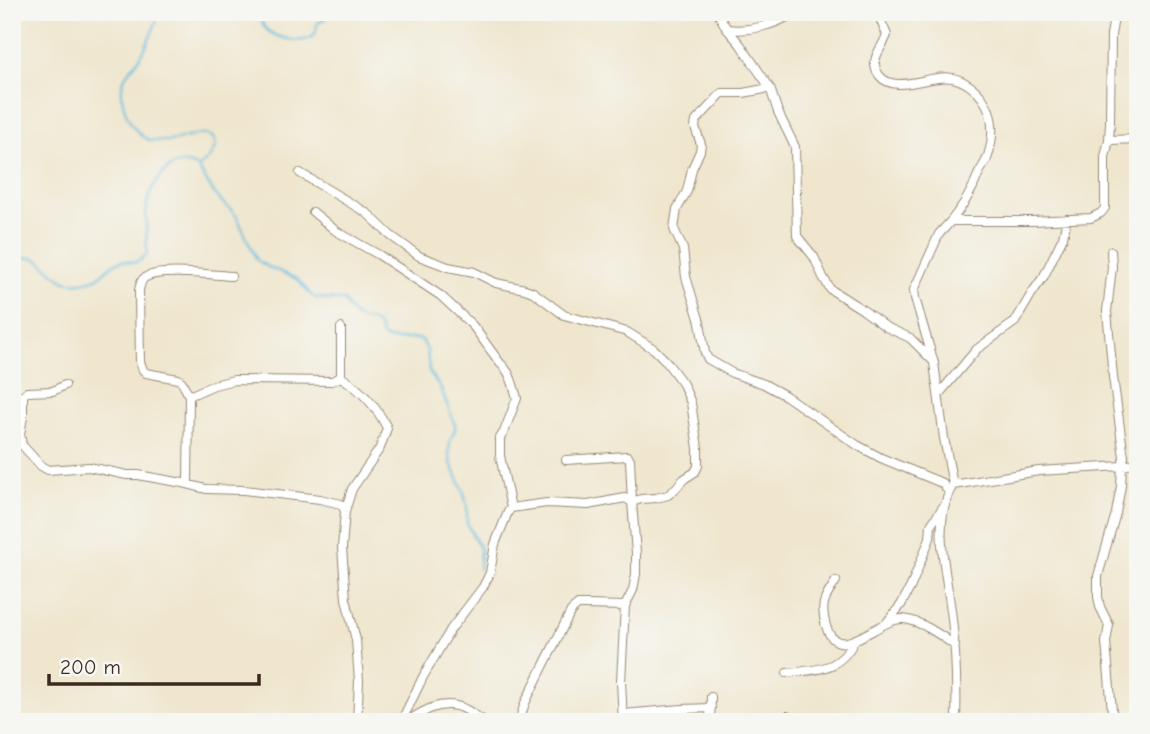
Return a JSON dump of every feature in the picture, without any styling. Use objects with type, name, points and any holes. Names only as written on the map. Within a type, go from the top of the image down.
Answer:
[{"type":"street","points":[[717,12],[770,89],[796,150],[799,240],[814,257],[822,277],[832,290],[886,327],[913,340],[934,363]]},
{"type":"street","points":[[727,29],[762,27],[795,12]]},
{"type":"street","points":[[877,12],[887,35],[875,59],[880,76],[891,83],[944,77],[962,81],[977,93],[990,111],[993,125],[988,157],[970,195],[939,234],[914,290],[934,363],[951,489],[946,504],[941,546],[955,646],[956,722]]},
{"type":"street","points":[[951,221],[1033,221],[1096,217],[1105,208],[1111,35],[1115,12]]},
{"type":"street","points":[[770,89],[722,93],[696,121],[695,127],[701,144],[687,191],[677,209],[674,229],[685,257],[686,277],[701,322],[708,359],[732,373],[764,384],[786,396],[857,445],[881,458],[936,480],[951,489],[1038,471],[1138,463]]},
{"type":"street","points":[[1109,140],[1138,139]]},
{"type":"street","points":[[300,173],[367,213],[390,235],[419,256],[449,267],[474,272],[496,283],[533,292],[564,316],[627,332],[654,349],[683,384],[691,403],[698,466],[674,491],[668,495],[632,502],[625,499],[588,505],[547,503],[511,508]]},
{"type":"street","points":[[313,212],[336,231],[379,255],[441,296],[473,326],[505,367],[517,398],[500,438],[500,456],[511,508],[495,544],[490,572],[483,587],[452,629],[423,677],[404,722]]},
{"type":"street","points":[[939,394],[977,349],[1015,322],[1044,276],[1063,237],[1066,219]]},
{"type":"street","points":[[1111,251],[1107,311],[1112,377],[1124,451],[1116,513],[1098,576],[1100,607],[1109,625],[1106,642],[1111,722]]},
{"type":"street","points":[[188,484],[189,396],[178,379],[143,370],[139,362],[140,285],[149,275],[161,273],[231,276]]},
{"type":"street","points":[[341,328],[341,377]]},
{"type":"street","points":[[189,396],[234,380],[332,382],[341,377]]},
{"type":"street","points":[[341,377],[358,388],[382,417],[387,428],[380,448],[352,489],[345,511],[342,548],[346,599],[356,640],[359,681],[357,722]]},
{"type":"street","points":[[65,385],[53,391],[27,392],[23,395],[20,434],[22,445],[48,470],[89,467],[206,489],[244,489],[320,499],[341,504],[345,511]]},
{"type":"street","points":[[12,426],[23,416]]},
{"type":"street","points":[[566,460],[627,456],[629,459],[636,574],[633,590],[625,606],[621,681],[623,718],[682,709],[711,708]]},
{"type":"street","points":[[888,621],[911,586],[930,538],[931,525],[946,504]]},
{"type":"street","points":[[836,581],[822,605],[831,639],[839,642],[855,640],[888,621],[899,619],[909,620],[942,635],[955,646]]},
{"type":"street","points":[[519,722],[525,703],[571,611],[578,605],[625,606]]},
{"type":"street","points":[[787,673],[831,667],[851,649],[855,640]]},
{"type":"street","points":[[710,722],[711,697]]},
{"type":"street","points":[[404,722],[427,708],[448,705],[460,707],[486,722]]},
{"type":"waterway","points":[[160,12],[143,52],[124,79],[123,105],[136,130],[149,140],[172,141],[202,134],[213,137],[216,145],[211,155],[199,167]]},
{"type":"waterway","points":[[258,12],[269,32],[282,38],[297,40],[310,38],[315,34],[317,24],[331,14],[340,12]]},
{"type":"waterway","points":[[396,12],[414,17],[424,12]]},
{"type":"waterway","points":[[12,259],[34,258],[58,277],[72,283],[95,279],[118,262],[137,262],[147,254],[147,204],[154,185],[175,165],[183,163],[197,167]]},
{"type":"waterway","points":[[198,168],[216,196],[236,215],[257,260],[297,279],[316,298],[344,301],[357,317],[375,323],[385,338],[422,340],[427,350],[429,371],[441,389],[455,425],[449,452],[463,490],[467,506],[467,524],[480,549],[479,569]]}]
